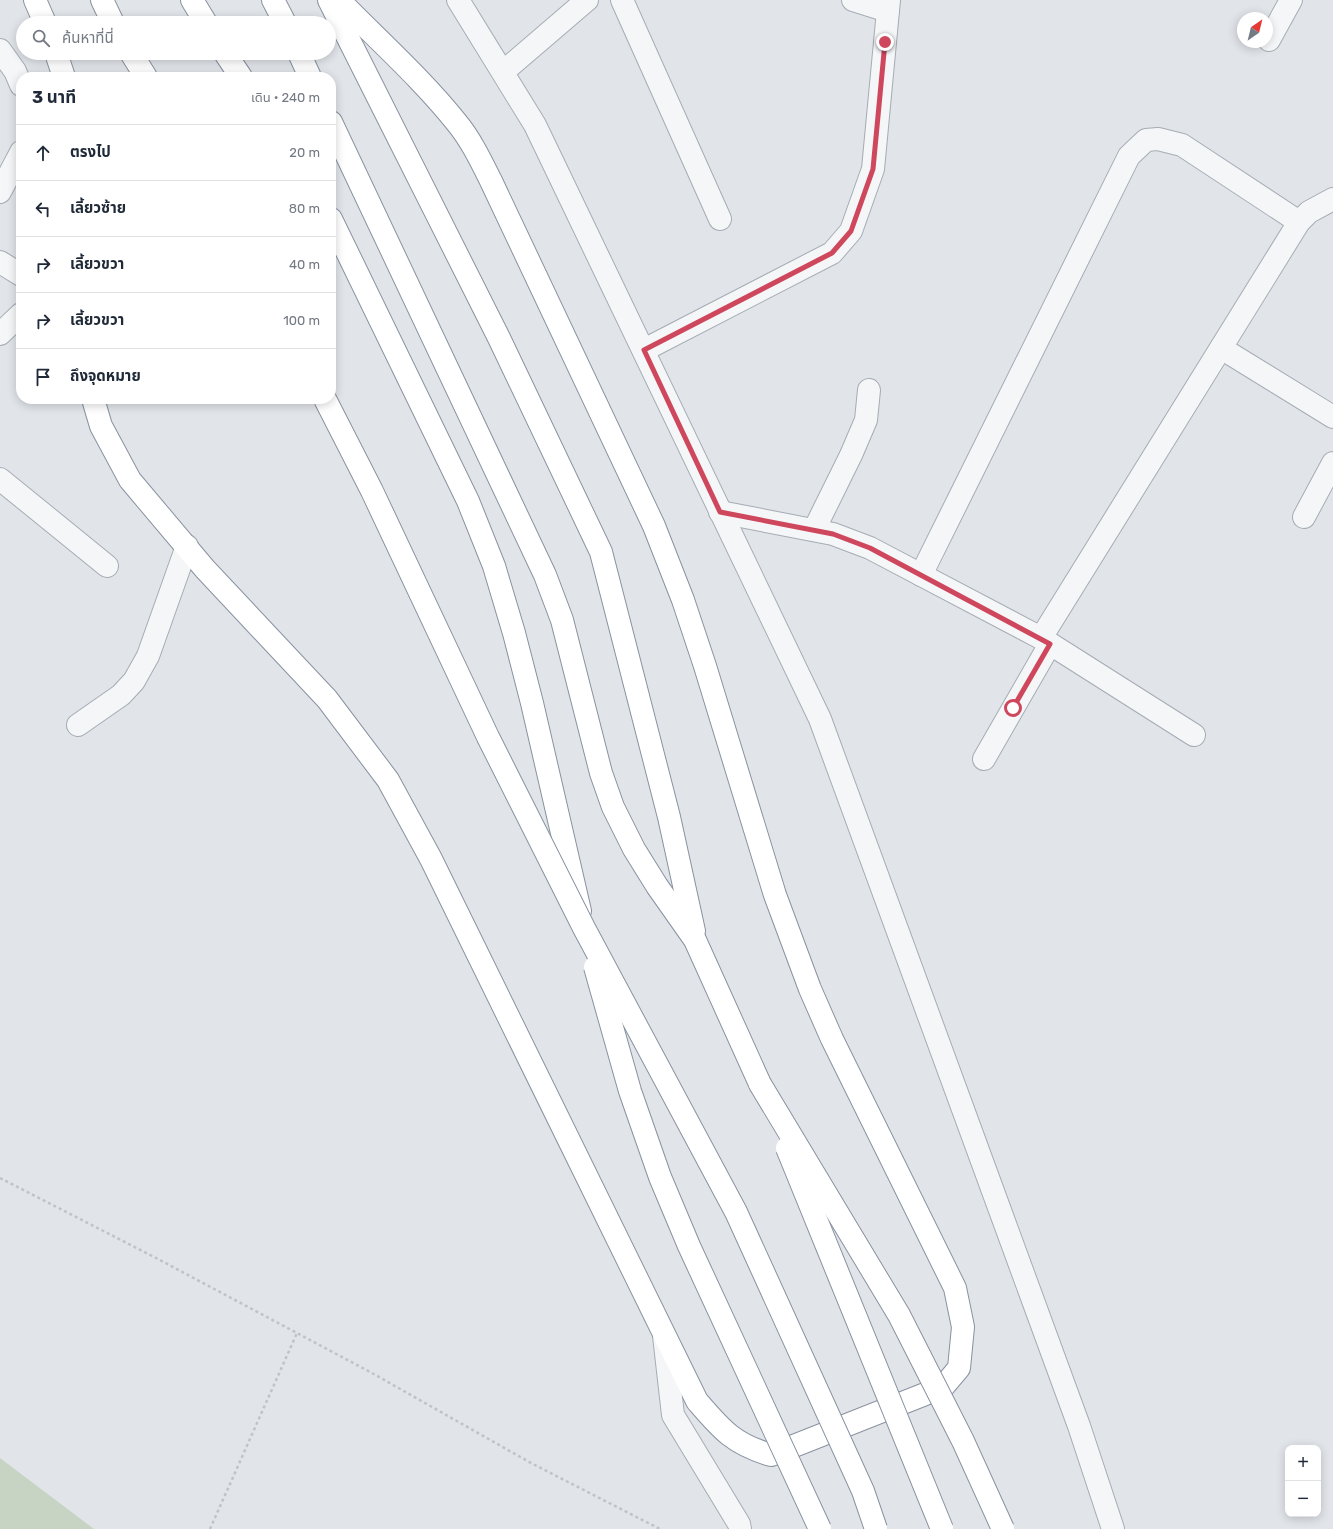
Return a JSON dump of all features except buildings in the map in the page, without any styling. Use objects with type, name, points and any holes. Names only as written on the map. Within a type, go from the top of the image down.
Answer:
[{"type":"highway","points":[[35,0],[42,16]]},
{"type":"highway","points":[[102,0],[110,16]]},
{"type":"highway","points":[[192,0],[202,16]]},
{"type":"highway","points":[[273,0],[281,16]]},
{"type":"highway","points":[[329,0],[499,338],[601,552],[669,817],[695,940]]},
{"type":"highway","points":[[94,404],[101,426],[130,480],[187,546],[327,699],[388,780],[432,859],[697,1401],[725,1433],[754,1450],[771,1455],[943,1387],[959,1368],[963,1327],[955,1288],[832,1039],[791,942],[775,895],[705,666],[683,600],[654,526],[491,181],[458,124],[432,94],[339,0]]},
{"type":"highway","points":[[58,60],[62,72]]},
{"type":"highway","points":[[135,60],[143,72]]},
{"type":"highway","points":[[230,60],[238,72]]},
{"type":"highway","points":[[302,60],[308,72]]},
{"type":"highway","points":[[336,133],[545,575],[562,620],[600,773],[613,807],[634,849],[657,886],[695,940],[760,1084],[942,1529]]},
{"type":"highway","points":[[336,229],[468,501],[494,566],[514,633],[530,695],[584,928],[630,1091],[660,1176],[689,1246],[820,1529]]},
{"type":"highway","points":[[328,404],[372,491],[488,737],[584,928],[736,1212],[863,1491],[876,1529]]},
{"type":"highway","points":[[760,1084],[899,1315],[963,1441],[1003,1529]]},
{"type":"street","points":[[458,0],[535,125],[820,719],[1071,1404],[1113,1529]]},
{"type":"street","points":[[503,72],[587,0]]},
{"type":"street","points":[[622,0],[720,219]]},
{"type":"street","points":[[644,350],[832,253],[851,231],[873,169],[888,5],[853,0]]},
{"type":"street","points":[[1273,32],[1288,1]]},
{"type":"street","points":[[0,50],[16,73]]},
{"type":"street","points":[[921,574],[1129,156],[1140,145],[1146,140],[1158,139],[1182,145],[1299,222]]},
{"type":"street","points":[[0,192],[16,162]]},
{"type":"street","points":[[984,759],[1045,641],[1221,348],[1299,222],[1309,212],[1333,199]]},
{"type":"street","points":[[0,262],[16,272]]},
{"type":"street","points":[[0,334],[16,319]]},
{"type":"street","points":[[1221,348],[1333,417]]},
{"type":"street","points":[[814,530],[851,455],[866,420],[869,390]]},
{"type":"street","points":[[1304,517],[1333,463]]},
{"type":"street","points":[[0,479],[107,566]]},
{"type":"street","points":[[720,512],[833,534],[870,548],[1045,641],[1194,735]]},
{"type":"street","points":[[78,725],[121,695],[134,681],[148,656],[187,546]]},
{"type":"street","points":[[664,1335],[673,1415],[739,1524],[740,1529]]},
{"type":"path","points":[[0,1178],[297,1333],[531,1463],[660,1529]]},
{"type":"path","points":[[210,1529],[297,1333]]},
{"type":"green space","points":[[0,1458],[94,1529],[0,1529]]},
{"type":"route","points":[[885,42],[873,169],[851,231],[832,253],[644,350],[702,470],[720,512],[833,534],[870,548],[1050,644],[1013,708]]}]
